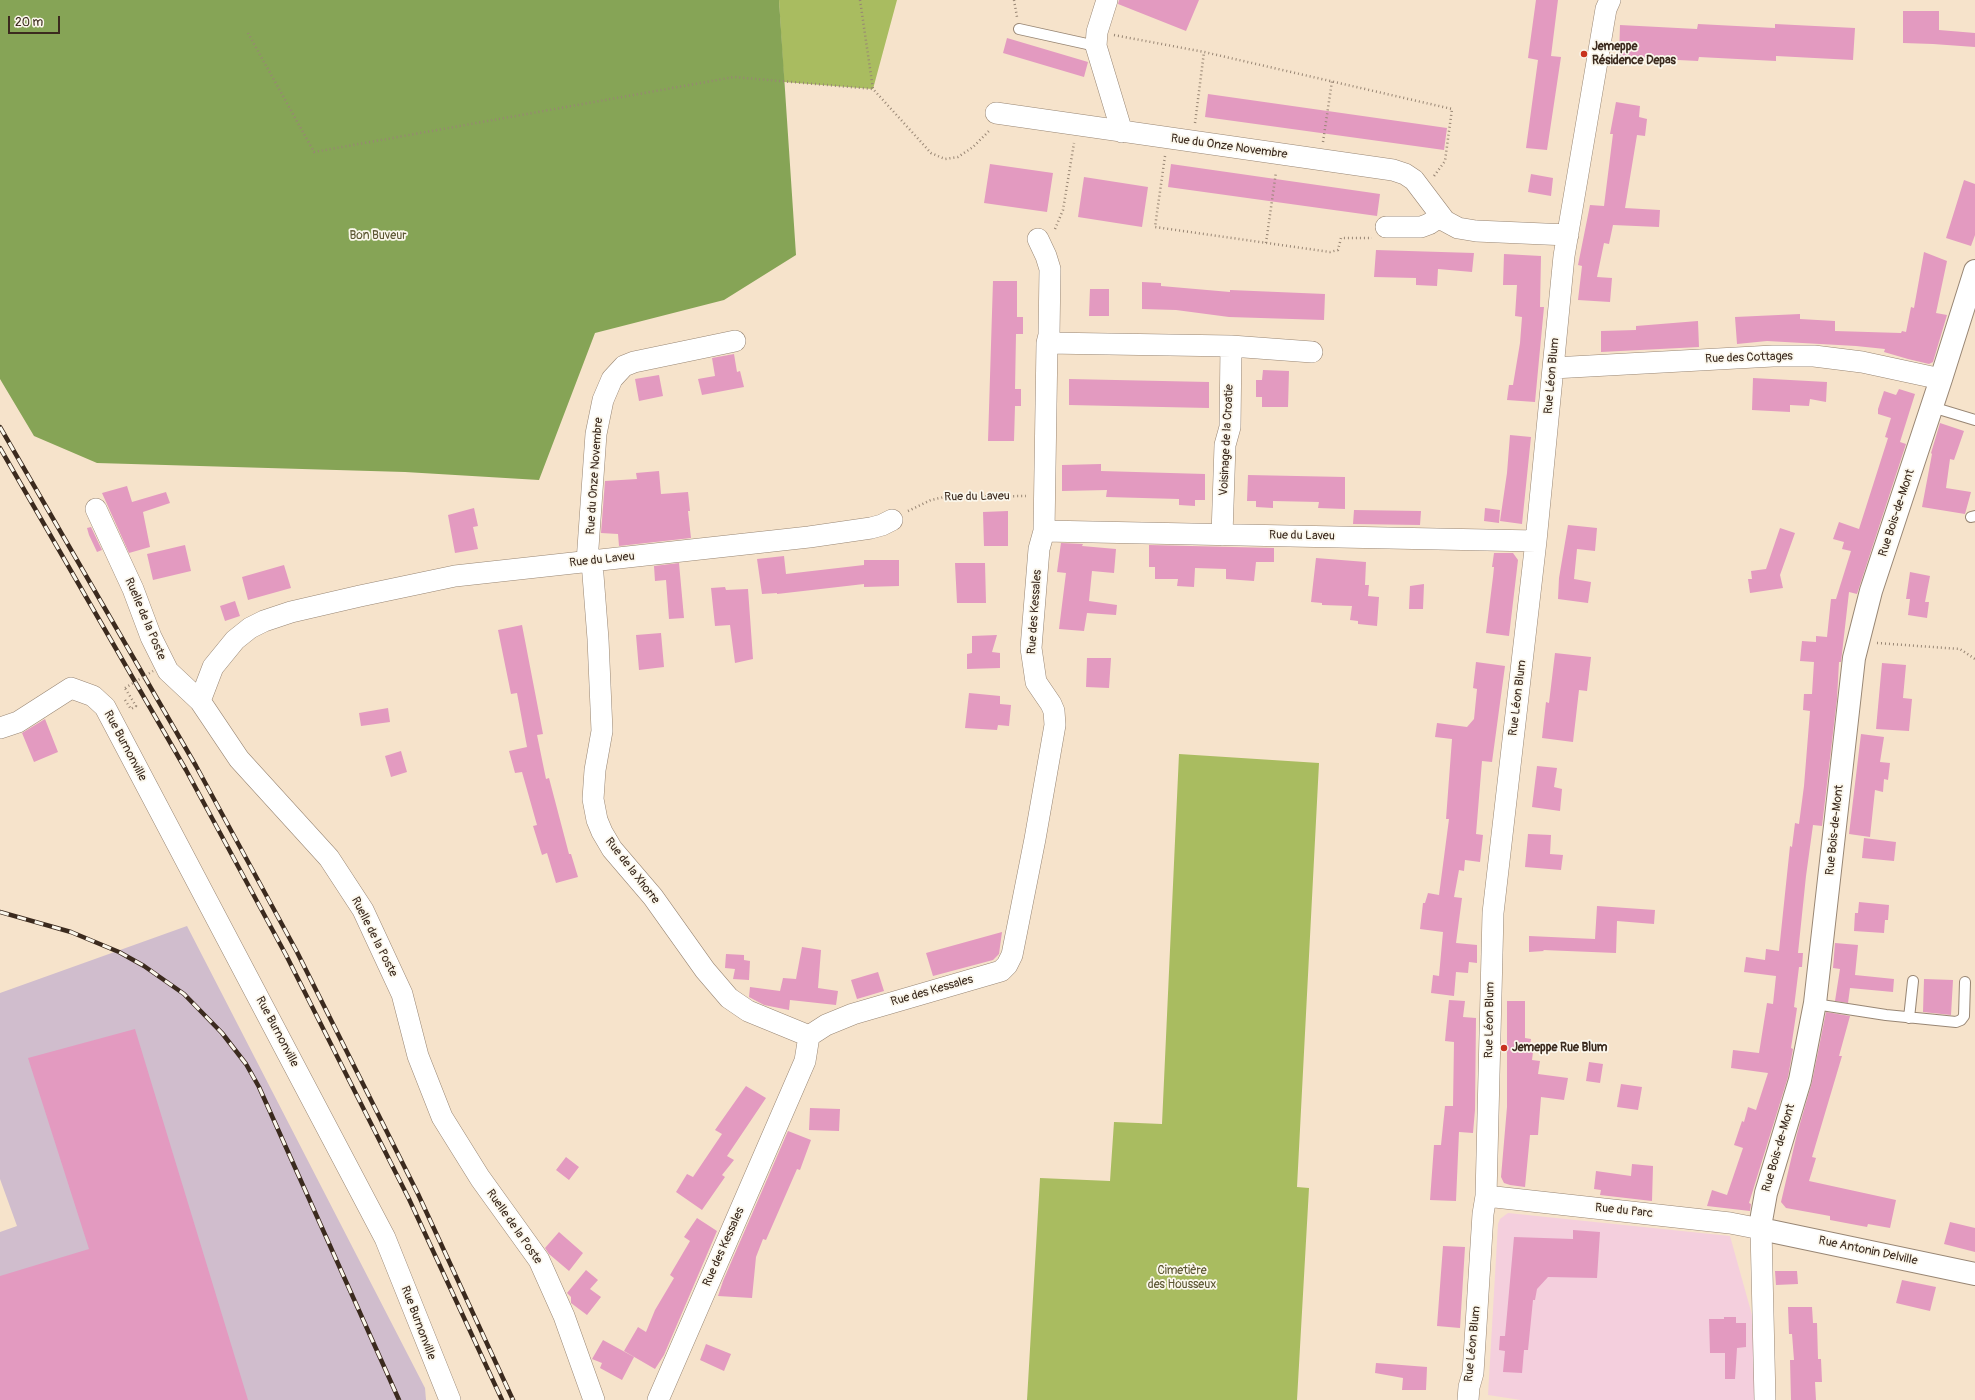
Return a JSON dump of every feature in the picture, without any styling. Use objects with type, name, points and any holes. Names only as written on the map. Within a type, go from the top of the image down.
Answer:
[{"type":"street","points":[[1107,0],[1097,39],[1122,132]]},
{"type":"street","name":"Rue Léon Blum","points":[[1468,1400],[1472,1373],[1485,1205],[1492,913],[1536,541],[1561,285],[1606,9],[1610,0]]},
{"type":"street","name":"Rue du Onze Novembre","points":[[996,113],[1393,170],[1405,174],[1422,190],[1445,221],[1458,228],[1476,231],[1568,235]]},
{"type":"street","points":[[1386,227],[1421,227],[1429,224],[1441,216]]},
{"type":"street","points":[[1040,243],[1050,269],[1049,335],[1047,343],[1044,531]]},
{"type":"street","name":"Rue Bois-de-Mont","points":[[1765,1400],[1761,1229],[1762,1212],[1800,1080],[1815,1004],[1854,658],[1871,591],[1942,380],[1975,272]]},
{"type":"street","name":"Rue du Onze Novembre","points":[[589,562],[596,434],[603,400],[612,379],[624,366],[634,362],[735,340]]},
{"type":"street","points":[[1047,343],[1231,346],[1312,352]]},
{"type":"street","name":"Voisinage de la Croatie","points":[[1222,535],[1225,445],[1230,427],[1231,346]]},
{"type":"street","name":"Rue des Cottages","points":[[1554,368],[1773,356],[1814,356],[1862,362],[1942,380]]},
{"type":"street","name":"Ruelle de la Poste","points":[[96,509],[133,589],[151,637],[168,671],[200,701],[239,758],[329,858],[363,910],[402,994],[418,1056],[442,1116],[480,1178],[539,1260],[564,1316],[594,1400]]},
{"type":"street","name":"Rue du Laveu","points":[[200,701],[213,667],[220,656],[235,640],[250,628],[264,620],[360,596],[430,581],[511,570],[809,537],[871,528],[892,520]]},
{"type":"street","name":"Rue du Laveu","points":[[1044,531],[1536,541]]},
{"type":"street","name":"Rue des Kessales","points":[[658,1400],[805,1061],[809,1036],[838,1019],[1001,972],[1007,965],[1012,955],[1025,892],[1054,725],[1051,704],[1036,682],[1031,648],[1039,549],[1044,531]]},
{"type":"street","name":"Rue de la Xhorre","points":[[589,562],[598,639],[602,731],[594,770],[593,799],[597,820],[602,832],[612,849],[653,897],[721,990],[748,1011],[809,1036]]},
{"type":"street","name":"Rue Burnonville","points":[[0,728],[18,722],[70,688],[93,696],[105,707],[385,1238],[450,1400]]},
{"type":"street","name":"Rue du Parc","points":[[1485,1205],[1730,1223],[1761,1229]]},
{"type":"street","name":"Rue Antonin Delville","points":[[1761,1229],[1975,1274]]},
{"type":"lane","points":[[1019,29],[1097,39]]},
{"type":"lane","points":[[1932,407],[1975,420]]},
{"type":"lane","points":[[1909,1018],[1913,981]]},
{"type":"lane","points":[[1815,1004],[1909,1018],[1948,1022],[1961,1020],[1964,1016],[1965,982]]},
{"type":"path","points":[[860,0],[872,89],[931,153],[945,159],[958,157],[973,148],[990,130],[996,113]]},
{"type":"path","points":[[248,33],[314,152],[734,77],[872,89]]},
{"type":"path","points":[[1097,39],[1204,52],[1452,108],[1445,161],[1441,168],[1422,190]]},
{"type":"path","points":[[1192,141],[1204,52]]},
{"type":"path","points":[[1321,160],[1332,81]]},
{"type":"path","points":[[1040,243],[1056,227],[1063,210],[1077,125]]},
{"type":"path","points":[[1168,138],[1155,227],[1334,252],[1340,247],[1341,238],[1373,238],[1377,237],[1386,227]]},
{"type":"path","points":[[1266,243],[1279,154]]},
{"type":"path","name":"Rue du Laveu","points":[[892,520],[931,500],[944,497],[1044,496]]},
{"type":"path","points":[[1858,641],[1960,649],[1975,659]]},
{"type":"path","points":[[124,699],[131,709],[136,706],[126,688],[153,671]]},
{"type":"shaded area","points":[[187,926],[425,1388],[426,1400],[0,1400],[0,1232],[17,1226],[0,1179],[0,993]]},
{"type":"shaded area","points":[[1508,1213],[1730,1236],[1752,1315],[1755,1400],[1521,1400],[1488,1395],[1498,1224],[1500,1219]]},
{"type":"green space","name":"Bon Buveur","points":[[0,0],[779,0],[796,255],[724,300],[595,333],[539,480],[405,472],[97,463],[34,436],[0,379]]},
{"type":"green space","points":[[779,0],[897,0],[873,89],[784,82]]},
{"type":"green space","name":"Cimetière des Housseux","points":[[1179,754],[1319,763],[1297,1187],[1309,1188],[1297,1400],[1027,1400],[1040,1178],[1110,1181],[1114,1122],[1162,1124]]},
{"type":"building","points":[[1119,0],[1199,0],[1186,31],[1118,4]]},
{"type":"building","points":[[1536,0],[1558,0],[1551,56],[1561,57],[1547,150],[1526,148],[1538,60],[1528,58]]},
{"type":"building","points":[[1903,11],[1939,11],[1939,30],[1975,33],[1975,47],[1903,43]]},
{"type":"building","points":[[1698,24],[1775,28],[1775,24],[1855,28],[1853,60],[1776,56],[1776,61],[1699,57],[1698,61],[1619,57],[1620,25],[1697,29]]},
{"type":"building","points":[[1007,38],[1088,62],[1084,77],[1003,53]]},
{"type":"building","points":[[1208,94],[1447,128],[1444,150],[1205,117]]},
{"type":"building","points":[[1616,102],[1640,106],[1639,117],[1647,119],[1645,136],[1637,135],[1625,208],[1660,210],[1659,227],[1613,225],[1609,244],[1604,243],[1597,277],[1612,278],[1610,302],[1578,300],[1582,266],[1578,265],[1590,205],[1604,206],[1613,134],[1610,134]]},
{"type":"building","points":[[990,164],[1053,173],[1047,212],[984,203]]},
{"type":"building","points":[[1171,164],[1380,194],[1377,216],[1168,187]]},
{"type":"building","points":[[1531,174],[1553,178],[1551,196],[1528,192]]},
{"type":"building","points":[[1084,177],[1148,187],[1142,227],[1078,217]]},
{"type":"building","points":[[1964,180],[1975,184],[1975,235],[1971,246],[1946,238]]},
{"type":"building","points":[[1376,250],[1474,253],[1472,272],[1438,269],[1437,286],[1416,285],[1416,278],[1374,277]]},
{"type":"building","points":[[1924,252],[1947,261],[1936,313],[1947,315],[1933,362],[1929,364],[1884,352],[1885,349],[1767,341],[1737,344],[1735,317],[1800,314],[1800,319],[1835,321],[1835,331],[1906,332],[1911,307],[1914,308]]},
{"type":"building","points":[[1504,254],[1541,256],[1540,307],[1544,307],[1535,402],[1507,400],[1509,385],[1513,385],[1520,343],[1522,317],[1515,316],[1517,285],[1503,285]]},
{"type":"building","points":[[993,281],[1017,281],[1017,317],[1023,317],[1023,334],[1016,334],[1015,389],[1021,389],[1021,406],[1015,406],[1014,441],[988,441]]},
{"type":"building","points":[[1142,282],[1161,283],[1161,286],[1230,292],[1230,290],[1325,294],[1324,320],[1229,317],[1176,310],[1142,309]]},
{"type":"building","points":[[1090,289],[1109,289],[1109,316],[1089,316]]},
{"type":"building","points":[[1698,321],[1699,347],[1601,352],[1601,331],[1636,330],[1636,326]]},
{"type":"building","points":[[734,354],[737,372],[740,371],[744,387],[702,395],[698,379],[715,376],[712,358]]},
{"type":"building","points":[[1263,370],[1289,371],[1288,407],[1262,407],[1262,397],[1256,397],[1256,380],[1262,380]]},
{"type":"building","points":[[659,375],[663,396],[639,401],[635,379]]},
{"type":"building","points":[[1753,378],[1827,382],[1826,402],[1810,399],[1809,406],[1790,405],[1790,412],[1752,410]]},
{"type":"building","points":[[1069,379],[1209,382],[1209,408],[1069,405]]},
{"type":"building","points":[[1899,389],[1915,394],[1900,442],[1906,444],[1857,594],[1849,592],[1841,662],[1839,662],[1837,699],[1822,826],[1813,825],[1806,876],[1798,953],[1803,953],[1802,967],[1799,967],[1794,1007],[1797,1008],[1791,1048],[1793,1049],[1788,1077],[1749,1203],[1751,1204],[1750,1211],[1707,1206],[1712,1190],[1727,1195],[1743,1148],[1734,1145],[1742,1121],[1744,1122],[1748,1107],[1756,1110],[1768,1073],[1731,1068],[1733,1050],[1759,1053],[1767,1003],[1773,1004],[1776,976],[1744,972],[1746,957],[1765,960],[1766,949],[1779,951],[1790,846],[1792,847],[1795,823],[1799,824],[1804,786],[1810,711],[1803,710],[1804,694],[1812,694],[1814,662],[1800,661],[1802,641],[1816,642],[1816,636],[1827,637],[1831,599],[1836,599],[1851,551],[1842,549],[1844,542],[1833,539],[1839,522],[1859,529],[1888,438],[1885,437],[1891,418],[1878,414],[1878,409],[1884,391],[1896,395]]},
{"type":"building","points":[[1940,423],[1964,431],[1954,460],[1950,459],[1946,488],[1971,492],[1965,514],[1922,507],[1931,453]]},
{"type":"building","points":[[1510,435],[1531,437],[1522,524],[1500,521],[1507,473]]},
{"type":"building","points":[[1101,464],[1101,471],[1205,474],[1205,500],[1195,500],[1195,506],[1179,505],[1179,499],[1106,497],[1107,490],[1062,491],[1062,465]]},
{"type":"building","points":[[659,471],[661,494],[688,492],[690,511],[688,511],[691,538],[619,546],[618,534],[601,533],[605,481],[637,479],[636,473]]},
{"type":"building","points":[[1248,475],[1345,477],[1345,509],[1318,508],[1319,502],[1273,501],[1273,508],[1256,507],[1256,501],[1247,501]]},
{"type":"building","points":[[127,486],[132,502],[166,492],[170,503],[143,512],[150,547],[129,553],[102,493]]},
{"type":"building","points":[[474,508],[478,526],[473,527],[478,549],[455,553],[448,515]]},
{"type":"building","points":[[1485,508],[1500,510],[1499,523],[1484,521]]},
{"type":"building","points":[[1354,510],[1421,511],[1420,525],[1353,524]]},
{"type":"building","points":[[1008,511],[1008,546],[984,546],[983,512]]},
{"type":"building","points":[[1568,525],[1597,528],[1595,551],[1577,549],[1574,579],[1591,582],[1588,603],[1558,599],[1559,578]]},
{"type":"building","points":[[91,527],[102,550],[97,552],[87,528]]},
{"type":"building","points":[[1780,528],[1795,533],[1780,575],[1783,588],[1750,593],[1748,579],[1752,579],[1751,571],[1766,569]]},
{"type":"building","points":[[1061,543],[1083,544],[1082,546],[1116,549],[1114,573],[1092,571],[1089,601],[1117,605],[1116,615],[1087,613],[1084,631],[1059,629],[1066,573],[1057,572]]},
{"type":"building","points":[[185,545],[191,571],[153,580],[147,554]]},
{"type":"building","points":[[1149,545],[1274,548],[1274,562],[1256,562],[1254,581],[1226,579],[1226,569],[1195,568],[1194,587],[1177,586],[1178,579],[1155,579],[1155,567],[1149,567]]},
{"type":"building","points":[[1494,553],[1513,553],[1518,560],[1509,636],[1486,633],[1494,567],[1492,567]]},
{"type":"building","points":[[784,556],[786,574],[864,565],[864,560],[899,560],[899,586],[864,587],[864,584],[777,594],[762,594],[757,559]]},
{"type":"building","points":[[1316,558],[1366,562],[1365,585],[1369,585],[1368,596],[1379,597],[1377,626],[1358,624],[1358,621],[1350,620],[1352,606],[1322,605],[1322,603],[1311,602]]},
{"type":"building","points":[[679,563],[684,618],[669,619],[666,580],[655,581],[654,566]]},
{"type":"building","points":[[955,563],[985,563],[986,603],[957,603]]},
{"type":"building","points":[[284,565],[291,588],[248,600],[242,577]]},
{"type":"building","points":[[1910,572],[1930,576],[1925,602],[1929,602],[1927,618],[1908,615],[1910,599],[1906,599]]},
{"type":"building","points":[[1424,584],[1423,609],[1409,609],[1410,586]]},
{"type":"building","points":[[725,587],[726,590],[748,589],[753,659],[735,663],[730,625],[715,626],[711,588]]},
{"type":"building","points":[[235,601],[240,616],[225,621],[220,606]]},
{"type":"building","points":[[522,625],[543,734],[537,735],[546,779],[549,778],[569,854],[571,854],[578,877],[556,883],[547,853],[542,855],[533,826],[537,825],[522,772],[515,773],[509,751],[527,747],[517,693],[511,694],[498,630]]},
{"type":"building","points":[[661,633],[664,667],[639,670],[636,635]]},
{"type":"building","points":[[997,635],[992,652],[1000,653],[1000,668],[967,669],[967,654],[972,653],[972,636]]},
{"type":"building","points":[[1555,653],[1591,657],[1587,691],[1579,690],[1573,742],[1542,738],[1546,702],[1549,703]]},
{"type":"building","points":[[1087,658],[1111,658],[1109,688],[1086,687]]},
{"type":"building","points":[[1476,662],[1505,666],[1492,762],[1482,761],[1476,834],[1483,835],[1480,862],[1465,860],[1464,871],[1459,870],[1454,897],[1462,898],[1456,943],[1477,945],[1477,963],[1469,962],[1468,973],[1456,972],[1454,996],[1431,993],[1433,975],[1439,976],[1443,932],[1420,929],[1423,903],[1425,903],[1428,893],[1439,895],[1449,819],[1446,819],[1452,739],[1435,737],[1437,723],[1467,727],[1474,719],[1477,689],[1473,688]]},
{"type":"building","points":[[1882,663],[1906,665],[1903,698],[1912,699],[1909,731],[1876,729]]},
{"type":"building","points":[[969,693],[1000,696],[1000,704],[1011,705],[1009,726],[998,725],[997,730],[965,728]]},
{"type":"building","points":[[388,708],[390,722],[361,726],[359,713]]},
{"type":"building","points":[[45,719],[58,752],[34,762],[22,733]]},
{"type":"building","points":[[1861,734],[1884,737],[1880,762],[1890,763],[1888,780],[1884,779],[1883,792],[1875,790],[1870,837],[1849,834]]},
{"type":"building","points":[[401,751],[407,772],[391,777],[385,756]]},
{"type":"building","points":[[1537,766],[1557,768],[1554,787],[1562,789],[1560,811],[1532,807]]},
{"type":"building","points":[[1528,834],[1551,835],[1550,854],[1563,855],[1561,870],[1525,867]]},
{"type":"building","points":[[1864,838],[1896,842],[1894,861],[1862,858]]},
{"type":"building","points":[[1859,902],[1889,905],[1888,920],[1885,920],[1884,933],[1854,931],[1855,913],[1858,913]]},
{"type":"building","points":[[1597,906],[1655,910],[1654,924],[1617,921],[1616,953],[1543,950],[1544,951],[1529,952],[1529,936],[1595,939]]},
{"type":"building","points":[[1002,932],[999,954],[993,960],[933,976],[926,953]]},
{"type":"building","points":[[1835,943],[1858,945],[1855,975],[1894,979],[1893,992],[1850,988],[1848,1003],[1835,1001],[1840,969],[1833,968]]},
{"type":"building","points":[[802,947],[821,950],[818,988],[838,991],[836,1005],[790,1000],[789,1010],[764,1005],[749,997],[750,987],[780,991],[783,978],[796,979]]},
{"type":"building","points":[[726,954],[744,955],[744,960],[750,961],[749,980],[733,979],[735,969],[725,968]]},
{"type":"building","points":[[878,972],[884,991],[857,999],[851,980]]},
{"type":"building","points":[[1924,979],[1953,980],[1951,1015],[1923,1012]]},
{"type":"building","points":[[1449,1000],[1465,1001],[1463,1017],[1476,1018],[1475,1110],[1473,1133],[1459,1132],[1456,1201],[1430,1200],[1434,1145],[1441,1145],[1445,1106],[1453,1106],[1454,1042],[1445,1041]]},
{"type":"building","points":[[1507,1001],[1525,1001],[1525,1038],[1531,1039],[1529,1052],[1533,1052],[1532,1060],[1540,1061],[1538,1074],[1568,1078],[1564,1100],[1541,1097],[1538,1135],[1530,1135],[1525,1187],[1504,1183],[1501,1177],[1507,1107]]},
{"type":"building","points":[[1826,1012],[1850,1016],[1839,1056],[1842,1056],[1812,1157],[1816,1158],[1809,1181],[1896,1200],[1890,1228],[1868,1224],[1867,1227],[1830,1220],[1830,1216],[1786,1208],[1781,1202],[1797,1134],[1812,1082]]},
{"type":"building","points":[[135,1029],[248,1400],[0,1400],[0,1276],[89,1249],[28,1058]]},
{"type":"building","points":[[1589,1062],[1603,1064],[1600,1083],[1586,1081]]},
{"type":"building","points":[[1621,1084],[1642,1087],[1638,1110],[1617,1107]]},
{"type":"building","points":[[746,1086],[766,1098],[727,1156],[734,1160],[722,1175],[725,1177],[702,1210],[676,1192],[687,1174],[693,1177],[722,1134],[715,1130]]},
{"type":"building","points":[[810,1108],[840,1109],[839,1131],[809,1130]]},
{"type":"building","points":[[788,1131],[811,1140],[800,1170],[797,1169],[766,1240],[763,1239],[756,1257],[752,1298],[718,1296],[723,1281]]},
{"type":"building","points":[[566,1157],[579,1167],[569,1180],[556,1170]]},
{"type":"building","points":[[1632,1164],[1653,1166],[1652,1201],[1600,1195],[1601,1190],[1594,1189],[1596,1171],[1631,1176]]},
{"type":"building","points":[[697,1218],[717,1231],[664,1355],[655,1369],[624,1351],[638,1327],[646,1332],[655,1310],[674,1278],[670,1275],[690,1241],[684,1237]]},
{"type":"building","points":[[1950,1222],[1975,1228],[1975,1252],[1944,1244]]},
{"type":"building","points":[[1573,1230],[1600,1232],[1597,1278],[1548,1277],[1537,1289],[1535,1300],[1533,1300],[1528,1350],[1524,1350],[1522,1373],[1503,1372],[1505,1351],[1499,1350],[1500,1336],[1505,1336],[1514,1237],[1573,1239]]},
{"type":"building","points":[[559,1232],[583,1253],[569,1271],[549,1254],[545,1248]]},
{"type":"building","points":[[1443,1246],[1465,1247],[1460,1328],[1437,1326]]},
{"type":"building","points":[[586,1270],[598,1280],[590,1289],[601,1297],[587,1315],[571,1303],[571,1297],[567,1293]]},
{"type":"building","points":[[1775,1271],[1797,1271],[1798,1284],[1776,1285]]},
{"type":"building","points":[[1902,1280],[1936,1287],[1930,1311],[1896,1303]]},
{"type":"building","points":[[1788,1307],[1812,1307],[1813,1323],[1817,1323],[1818,1359],[1821,1359],[1822,1382],[1815,1382],[1816,1400],[1791,1400],[1790,1360],[1794,1360],[1792,1334],[1789,1334]]},
{"type":"building","points":[[1724,1317],[1736,1317],[1736,1323],[1746,1323],[1746,1347],[1737,1348],[1735,1379],[1725,1379],[1725,1353],[1710,1353],[1709,1319],[1724,1319]]},
{"type":"building","points":[[603,1340],[634,1357],[622,1380],[600,1368],[602,1363],[592,1359]]},
{"type":"building","points":[[706,1344],[731,1354],[724,1371],[700,1360]]},
{"type":"building","points":[[1376,1363],[1427,1367],[1426,1390],[1402,1390],[1403,1378],[1375,1373]]},
{"type":"railway","points":[[0,427],[196,766],[297,952],[418,1194],[513,1400]]},
{"type":"railway","points":[[0,448],[186,770],[286,955],[409,1199],[502,1400]]},
{"type":"railway","points":[[0,912],[71,932],[119,952],[144,966],[184,994],[222,1033],[246,1064],[259,1087],[399,1400]]},
{"type":"place","name":"Jemeppe Résidence Depas","points":[[1584,54]]},
{"type":"place","name":"Jemeppe Rue Blum","points":[[1504,1048]]}]
